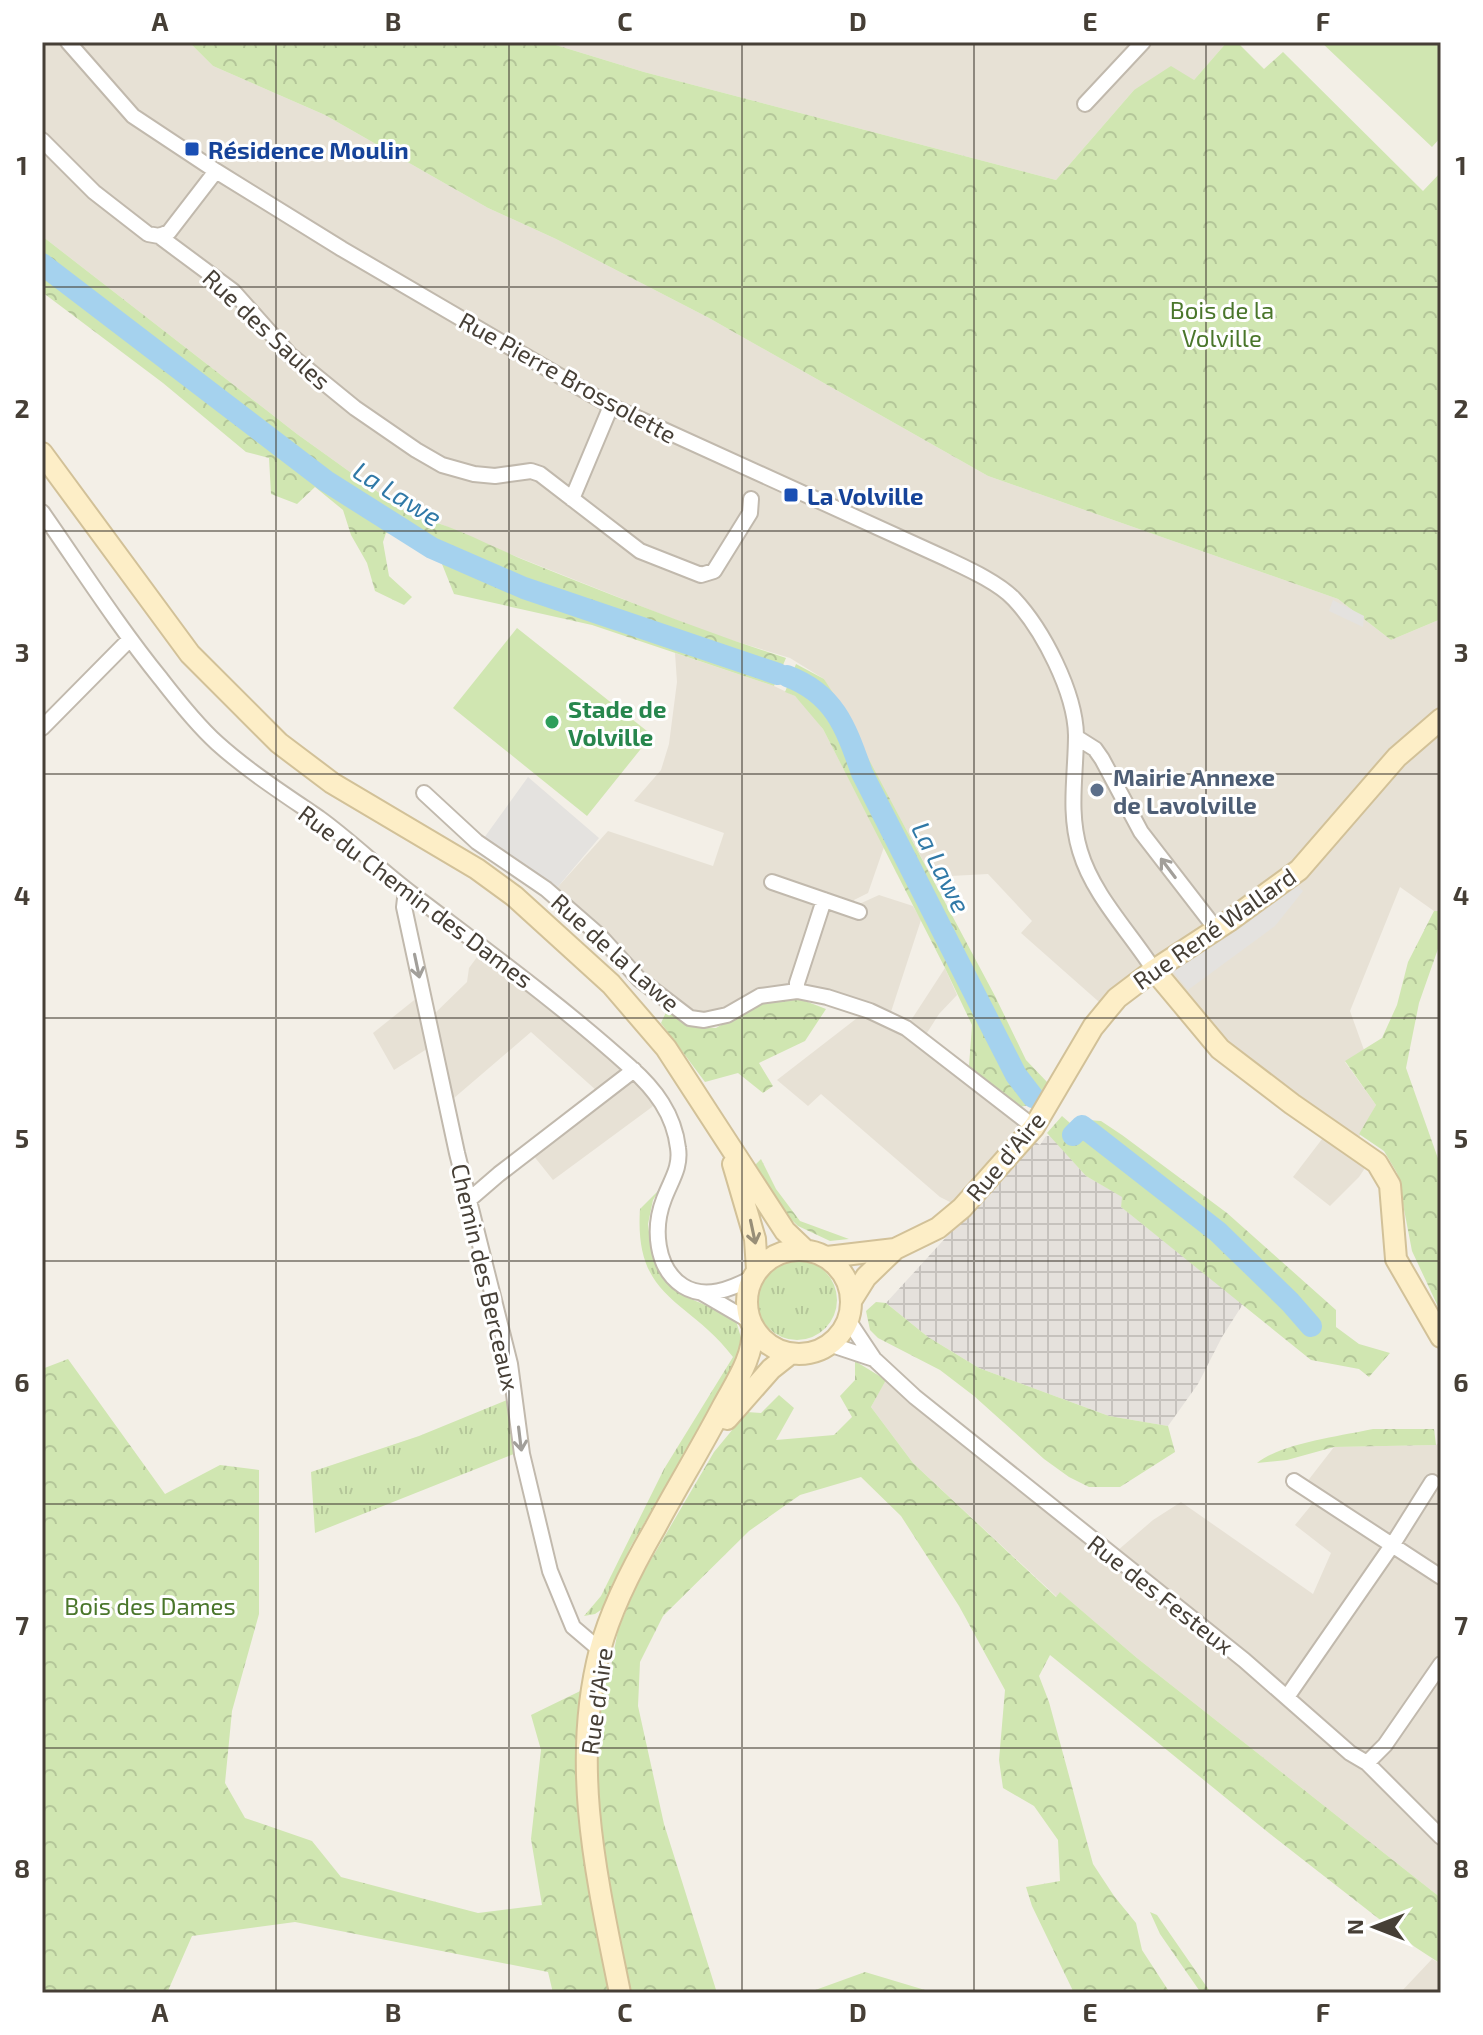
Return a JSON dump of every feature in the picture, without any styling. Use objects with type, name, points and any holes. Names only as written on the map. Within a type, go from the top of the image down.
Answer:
[{"type":"main road","points":[[42,453],[172,632],[229,696],[279,743],[332,783],[477,869],[514,896],[611,984],[666,1048],[785,1231],[805,1250]]},
{"type":"main road","name":"Rue René Wallard","points":[[1117,998],[1299,870],[1397,757],[1441,719]]},
{"type":"main road","points":[[1154,970],[1220,1049],[1377,1163],[1390,1185],[1396,1259],[1441,1337]]},
{"type":"main road","name":"Rue d'Aire","points":[[849,1311],[866,1277],[895,1249],[938,1228],[962,1208],[1034,1127],[1093,1027],[1117,998]]},
{"type":"main road","points":[[726,1141],[755,1239],[754,1274],[746,1307],[751,1324],[769,1345],[790,1354],[811,1353],[829,1344],[849,1311],[844,1276],[827,1257],[805,1250],[784,1251],[764,1262],[754,1274]]},
{"type":"main road","name":"Rue d'Aire","points":[[827,1257],[895,1249]]},
{"type":"main road","name":"Rue d'Aire","points":[[620,1993],[597,1882],[587,1804],[586,1733],[600,1650],[624,1587],[750,1354],[751,1324]]},
{"type":"main road","name":"Rue d'Aire","points":[[711,1431],[727,1419],[771,1369],[790,1354]]},
{"type":"street","name":"Rue Pierre Brossolette","points":[[68,42],[133,116],[342,249],[611,406],[945,558],[1013,598],[1043,638],[1068,693],[1075,717],[1072,791],[1079,848],[1086,870],[1154,970]]},
{"type":"street","points":[[1085,104],[1143,42]]},
{"type":"street","name":"Rue des Saules","points":[[42,140],[94,192],[148,234],[159,236],[233,291],[290,355],[355,408],[416,450],[442,465],[474,474],[495,476],[531,471],[540,474],[572,499]]},
{"type":"street","points":[[159,236],[169,232],[216,171]]},
{"type":"street","points":[[611,406],[572,499],[640,551],[701,575],[714,571],[750,513],[751,499]]},
{"type":"street","name":"Rue du Chemin des Dames","points":[[42,512],[129,640],[174,697],[215,741],[557,1003],[634,1070],[667,1109],[678,1147],[680,1164],[663,1201],[657,1244],[666,1270],[681,1285],[702,1292],[751,1324]]},
{"type":"street","points":[[42,728],[129,640]]},
{"type":"street","points":[[1076,737],[1095,749],[1141,832],[1216,929]]},
{"type":"street","name":"Rue de la Lawe","points":[[424,793],[477,842],[546,889],[600,936],[639,979],[690,1018],[704,1020],[727,1015],[760,996],[797,991],[827,997],[906,1028],[1034,1127]]},
{"type":"street","points":[[772,882],[859,912]]},
{"type":"street","name":"Chemin des Berceaux","points":[[406,890],[404,907],[457,1153],[510,1364],[522,1454],[550,1571],[573,1627],[600,1650]]},
{"type":"street","points":[[797,991],[824,900]]},
{"type":"street","points":[[470,1199],[634,1070]]},
{"type":"street","points":[[702,1292],[716,1293],[754,1274]]},
{"type":"street","name":"Rue des Festeux","points":[[849,1311],[874,1359],[915,1397],[1287,1697],[1350,1753],[1367,1763],[1441,1837]]},
{"type":"street","name":"Rue des Festeux","points":[[829,1344],[874,1359]]},
{"type":"street","points":[[1294,1481],[1441,1577]]},
{"type":"street","points":[[1287,1697],[1432,1482]]},
{"type":"street","points":[[1367,1763],[1385,1745],[1441,1664]]},
{"type":"shaded area","points":[[42,42],[189,42],[213,66],[325,115],[488,208],[556,239],[709,318],[988,476],[1338,599],[1391,640],[1441,619],[1441,911],[1434,911],[1400,887],[1350,1011],[1364,1050],[1345,1062],[1376,1105],[1354,1147],[1371,1159],[1359,1177],[1330,1206],[1293,1177],[1329,1130],[1220,1049],[1154,970],[1107,1009],[1021,933],[1032,921],[988,874],[932,877],[824,679],[790,658],[711,634],[430,519],[410,515],[297,434],[42,236]]},
{"type":"shaded area","points":[[546,42],[1227,42],[1194,80],[1134,90],[1056,180],[644,72]]},
{"type":"shaded area","points":[[1333,600],[1364,616],[1363,627],[1329,611]]},
{"type":"shaded area","points":[[675,653],[774,686],[795,696],[811,713],[823,729],[884,847],[868,893],[854,900],[857,905],[879,895],[913,906],[921,920],[888,1021],[906,1028],[945,968],[957,995],[939,1014],[925,1036],[1034,1127],[962,1208],[940,1197],[821,1094],[808,1106],[777,1080],[861,1015],[797,991],[704,1020],[680,1010],[556,889],[608,831],[713,866],[724,833],[634,801],[661,770],[669,744],[677,682]]},
{"type":"shaded area","points":[[528,777],[599,838],[556,889],[484,838]]},
{"type":"shaded area","points":[[1296,884],[1303,891],[1275,926],[1188,990],[1173,971]]},
{"type":"shaded area","points":[[483,949],[658,1097],[652,1107],[553,1180],[529,1150],[597,1091],[531,1032],[447,1104],[433,1045],[394,1070],[373,1033],[423,993],[429,1019],[467,982],[469,968]]},
{"type":"shaded area","points":[[1046,1136],[1051,1136],[1086,1176],[1123,1197],[1121,1207],[1243,1304],[1198,1384],[1168,1426],[1109,1416],[979,1368],[928,1337],[886,1303],[1034,1141],[1040,1145]]},
{"type":"shaded area","points":[[890,1372],[1117,1551],[1153,1520],[1181,1502],[1313,1594],[1331,1553],[1295,1525],[1318,1497],[1303,1487],[1334,1447],[1436,1445],[1441,1441],[1441,1898],[1137,1658],[1061,1593],[1057,1597],[913,1463],[871,1407]]},
{"type":"shaded area","points":[[1432,1959],[1441,1964],[1441,1993],[1400,1993]]},
{"type":"green space","name":"Bois de la Volville","points":[[189,42],[546,42],[644,72],[1056,180],[1134,90],[1171,66],[1194,80],[1227,42],[1237,42],[1264,69],[1283,52],[1423,191],[1441,172],[1441,619],[1391,640],[1338,599],[988,476],[709,318],[556,239],[488,208],[325,115],[213,66]]},
{"type":"green space","points":[[1321,42],[1441,42],[1441,137],[1432,147]]},
{"type":"green space","points":[[42,236],[297,434],[410,515],[455,530],[657,612],[786,658],[774,686],[592,625],[454,594],[440,559],[404,536],[386,533],[383,542],[389,576],[412,597],[404,605],[375,591],[367,563],[351,535],[343,510],[315,487],[297,504],[271,494],[269,458],[246,452],[163,383],[42,292]]},
{"type":"green space","name":"Stade de Volville","points":[[517,628],[652,735],[587,816],[453,708]]},
{"type":"green space","points":[[796,664],[824,679],[835,696],[1026,1060],[1048,1083],[1033,1104],[1020,1107],[969,1066],[972,1025],[945,968],[823,729],[795,696],[785,692]]},
{"type":"green space","points":[[1434,911],[1441,911],[1441,948],[1439,946],[1419,1003],[1406,1068],[1441,1167],[1441,1313],[1412,1251],[1397,1173],[1384,1151],[1359,1134],[1376,1105],[1345,1061],[1382,1038],[1397,1005],[1408,962]]},
{"type":"green space","points":[[795,997],[826,1009],[805,1041],[759,1063],[773,1086],[763,1093],[738,1073],[705,1082],[661,1023],[668,1008],[699,1027],[716,1028],[762,1001]]},
{"type":"green space","points":[[1062,1116],[1078,1130],[1089,1120],[1101,1121],[1122,1135],[1227,1213],[1336,1310],[1336,1327],[1359,1344],[1390,1353],[1369,1377],[1359,1369],[1311,1360],[1121,1207],[1122,1197],[1086,1176],[1047,1133]]},
{"type":"green space","points":[[761,1159],[776,1189],[800,1221],[849,1239],[830,1241],[798,1226],[779,1208],[755,1165]]},
{"type":"green space","points":[[661,1188],[653,1200],[648,1224],[651,1249],[658,1268],[670,1284],[691,1299],[736,1321],[743,1344],[728,1379],[631,1546],[605,1607],[595,1614],[584,1616],[601,1596],[664,1469],[733,1357],[716,1337],[667,1295],[646,1262],[640,1239],[640,1209]]},
{"type":"green space","points":[[789,1260],[805,1260],[819,1266],[831,1278],[837,1300],[831,1322],[819,1334],[805,1340],[789,1340],[775,1334],[763,1322],[757,1308],[757,1292],[763,1278],[775,1266]]},
{"type":"green space","points":[[876,1302],[886,1303],[928,1337],[979,1368],[1109,1416],[1168,1426],[1175,1452],[1120,1487],[1089,1487],[1069,1477],[940,1370],[878,1338],[870,1330],[866,1311]]},
{"type":"green space","name":"Bois des Dames","points":[[68,1359],[165,1494],[220,1465],[259,1470],[259,1614],[232,1711],[225,1783],[245,1818],[312,1841],[341,1877],[478,1913],[542,1905],[531,1839],[541,1750],[531,1715],[609,1677],[618,1630],[639,1580],[714,1452],[747,1412],[761,1413],[779,1395],[794,1408],[776,1440],[834,1435],[852,1417],[840,1396],[855,1380],[855,1361],[886,1380],[871,1407],[913,1463],[1056,1597],[1060,1592],[1137,1658],[1441,1898],[1441,1964],[1274,1837],[1050,1655],[1039,1676],[1049,1702],[1093,1864],[1136,1923],[1142,1950],[1170,1993],[1074,1993],[1026,1887],[1060,1881],[1058,1840],[1034,1806],[1003,1788],[999,1760],[1005,1690],[959,1606],[901,1516],[861,1477],[800,1495],[749,1531],[663,1616],[640,1662],[638,1706],[664,1824],[717,1993],[553,1993],[548,1972],[295,1922],[192,1936],[167,1993],[42,1993],[42,1369]]},
{"type":"green space","points":[[507,1400],[519,1452],[315,1533],[311,1472],[419,1436]]},
{"type":"green space","points":[[1373,1429],[1434,1429],[1436,1445],[1334,1447],[1287,1460],[1257,1463],[1296,1445]]},
{"type":"green space","points":[[1150,1912],[1157,1915],[1211,1993],[1201,1993],[1160,1934]]},
{"type":"green space","points":[[865,1972],[935,1993],[807,1993]]},
{"type":"waterway","name":"La Lawe","points":[[42,264],[326,481],[432,548],[524,588],[778,674]]},
{"type":"waterway","name":"La Lawe","points":[[787,676],[817,692],[844,727],[862,773],[1016,1075],[1033,1097]]},
{"type":"waterway","name":"La Lawe","points":[[1073,1135],[1082,1126],[1218,1232],[1311,1326]]},
{"type":"place","name":"Résidence Moulin","points":[[192,149]]},
{"type":"place","name":"La Volville","points":[[791,495]]},
{"type":"place","name":"Stade de Volville","points":[[552,722]]},
{"type":"place","name":"Mairie Annexe de Lavolville","points":[[1097,790]]}]
